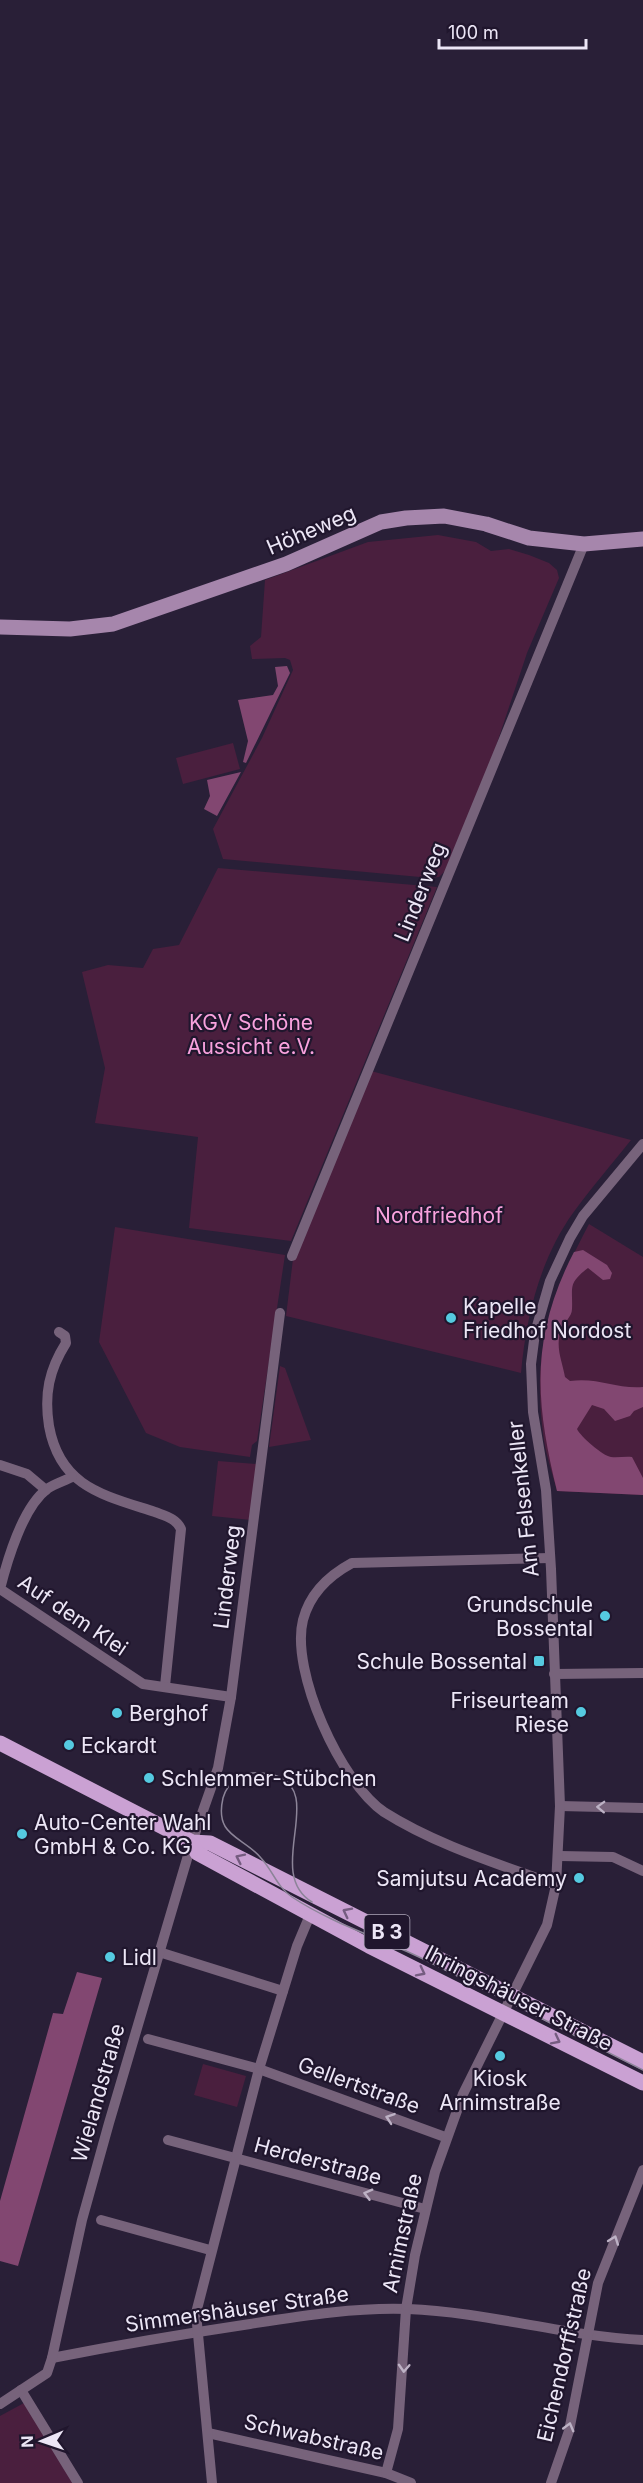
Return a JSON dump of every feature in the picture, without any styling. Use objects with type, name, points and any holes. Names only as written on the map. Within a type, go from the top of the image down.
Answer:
[{"type":"main road","name":"Ihringshäuser Straße","points":[[0,1743],[192,1842],[210,1843],[643,2062]]},
{"type":"main road","name":"Ihringshäuser Straße","points":[[192,1842],[197,1853],[310,1915],[643,2083]]},
{"type":"street","name":"Höheweg","points":[[0,627],[70,629],[112,624],[286,564],[381,522],[406,518],[444,516],[486,524],[529,538],[584,544],[643,539]]},
{"type":"street","name":"Linderweg","points":[[292,1256],[584,544]]},
{"type":"street","name":"Am Felsenkeller","points":[[503,2014],[547,1925],[560,1856],[560,1806],[546,1490],[533,1412],[531,1364],[535,1333],[550,1281],[570,1238],[583,1216],[643,1144]]},
{"type":"street","name":"Linderweg","points":[[192,1842],[219,1768],[231,1697],[280,1313]]},
{"type":"street","points":[[59,1332],[65,1336],[66,1343],[54,1363],[48,1381],[46,1409],[51,1437],[59,1460],[72,1477],[94,1491],[168,1517],[178,1524],[180,1549],[165,1686]]},
{"type":"street","points":[[0,1465],[27,1474],[46,1490]]},
{"type":"street","name":"Auf dem Klei","points":[[72,1477],[46,1490],[28,1514],[8,1556],[0,1589],[143,1684],[231,1697]]},
{"type":"street","points":[[550,1558],[352,1563],[334,1573],[312,1596],[302,1622],[302,1644],[311,1693],[326,1733],[351,1779],[371,1801],[382,1811],[423,1834],[556,1885]]},
{"type":"street","points":[[554,1674],[643,1673]]},
{"type":"street","points":[[560,1806],[643,1808]]},
{"type":"street","name":"Wielandstraße","points":[[52,2358],[82,2220],[192,1842]]},
{"type":"street","points":[[560,1856],[613,1857],[643,1871]]},
{"type":"street","points":[[212,2483],[196,2313],[210,2250],[259,2069],[310,1915]]},
{"type":"street","points":[[159,1952],[283,1991]]},
{"type":"street","name":"Arnimstraße","points":[[386,2473],[398,2429],[402,2398],[406,2309],[425,2209],[445,2138],[463,2094],[503,2014]]},
{"type":"street","name":"Gellertstraße","points":[[148,2039],[259,2069],[445,2138]]},
{"type":"street","name":"Herderstraße","points":[[168,2140],[425,2209]]},
{"type":"street","name":"Eichendorffstraße","points":[[551,2483],[569,2431],[598,2283],[643,2170]]},
{"type":"street","points":[[101,2220],[210,2250]]},
{"type":"street","name":"Simmershäuser Straße","points":[[52,2358],[308,2315],[406,2309],[444,2312],[589,2337],[643,2340]]},
{"type":"street","points":[[0,2404],[47,2373],[52,2358]]},
{"type":"street","points":[[21,2390],[78,2483]]},
{"type":"street","name":"Schwabstraße","points":[[208,2433],[386,2473],[411,2483]]},
{"type":"green space","points":[[438,535],[476,542],[491,551],[509,549],[529,555],[549,563],[557,570],[559,578],[527,653],[494,752],[445,871],[439,877],[431,878],[223,859],[213,829],[262,738],[293,670],[290,660],[285,658],[252,659],[250,646],[261,637],[265,580],[368,542]]},
{"type":"green space","points":[[233,743],[240,769],[183,784],[176,758]]},
{"type":"green space","name":"KGV Schöne Aussicht e.V.","points":[[218,868],[437,887],[291,1241],[189,1228],[198,1137],[95,1123],[105,1068],[82,972],[108,965],[143,968],[153,949],[179,945]]},
{"type":"green space","name":"Nordfriedhof","points":[[371,1071],[631,1140],[573,1213],[561,1231],[543,1269],[531,1310],[521,1373],[286,1316],[293,1259]]},
{"type":"green space","points":[[589,1224],[643,1257],[643,1495],[557,1491],[545,1447],[540,1403],[543,1349],[548,1324],[564,1275]]},
{"type":"green space","points":[[115,1227],[285,1255],[257,1441],[252,1445],[250,1457],[180,1447],[146,1433],[99,1342]]},
{"type":"green space","points":[[280,1366],[285,1368],[311,1440],[269,1447]]},
{"type":"green space","points":[[218,1461],[257,1464],[251,1520],[212,1516]]},
{"type":"green space","points":[[203,2064],[246,2076],[237,2107],[194,2095]]},
{"type":"green space","points":[[24,2403],[74,2483],[0,2483],[0,2416]]},
{"type":"shaded area","points":[[287,666],[290,673],[246,763],[243,762],[248,741],[238,700],[273,695],[278,686],[275,667]]},
{"type":"shaded area","points":[[241,772],[217,816],[204,809],[210,796],[207,780]]},
{"type":"shaded area","points":[[583,1250],[607,1265],[612,1273],[610,1279],[603,1280],[588,1268],[581,1273],[572,1286],[572,1312],[559,1336],[565,1377],[570,1381],[580,1380],[643,1387],[643,1407],[634,1411],[630,1416],[615,1421],[604,1409],[592,1405],[577,1429],[592,1445],[607,1456],[632,1457],[643,1478],[643,1495],[557,1491],[544,1428],[541,1399],[543,1342],[560,1283],[574,1252]]},
{"type":"shaded area","points":[[77,1972],[102,1978],[18,2266],[0,2261],[0,2201],[53,2013],[63,2014]]},
{"type":"tram line","points":[[312,1902],[299,1889],[293,1872],[297,1814],[296,1797],[289,1784],[274,1775],[251,1773],[239,1777],[230,1784],[224,1794],[221,1811],[226,1828],[261,1858],[283,1889],[292,1897],[338,1922],[447,1971],[643,2070]]},
{"type":"place","name":"Kapelle Friedhof Nordost","points":[[451,1318]]},
{"type":"place","name":"Grundschule Bossental","points":[[605,1616]]},
{"type":"place","name":"Schule Bossental","points":[[539,1661]]},
{"type":"place","name":"Friseurteam Riese","points":[[581,1712]]},
{"type":"place","name":"Berghof","points":[[117,1713]]},
{"type":"place","name":"Eckardt","points":[[69,1745]]},
{"type":"place","name":"Schlemmer-Stübchen","points":[[149,1778]]},
{"type":"place","name":"Auto-Center Wahl GmbH & Co. KG","points":[[22,1834]]},
{"type":"place","name":"Samjutsu Academy","points":[[579,1878]]},
{"type":"place","name":"Lidl","points":[[110,1957]]},
{"type":"place","name":"Kiosk Arnimstraße","points":[[500,2056]]}]
